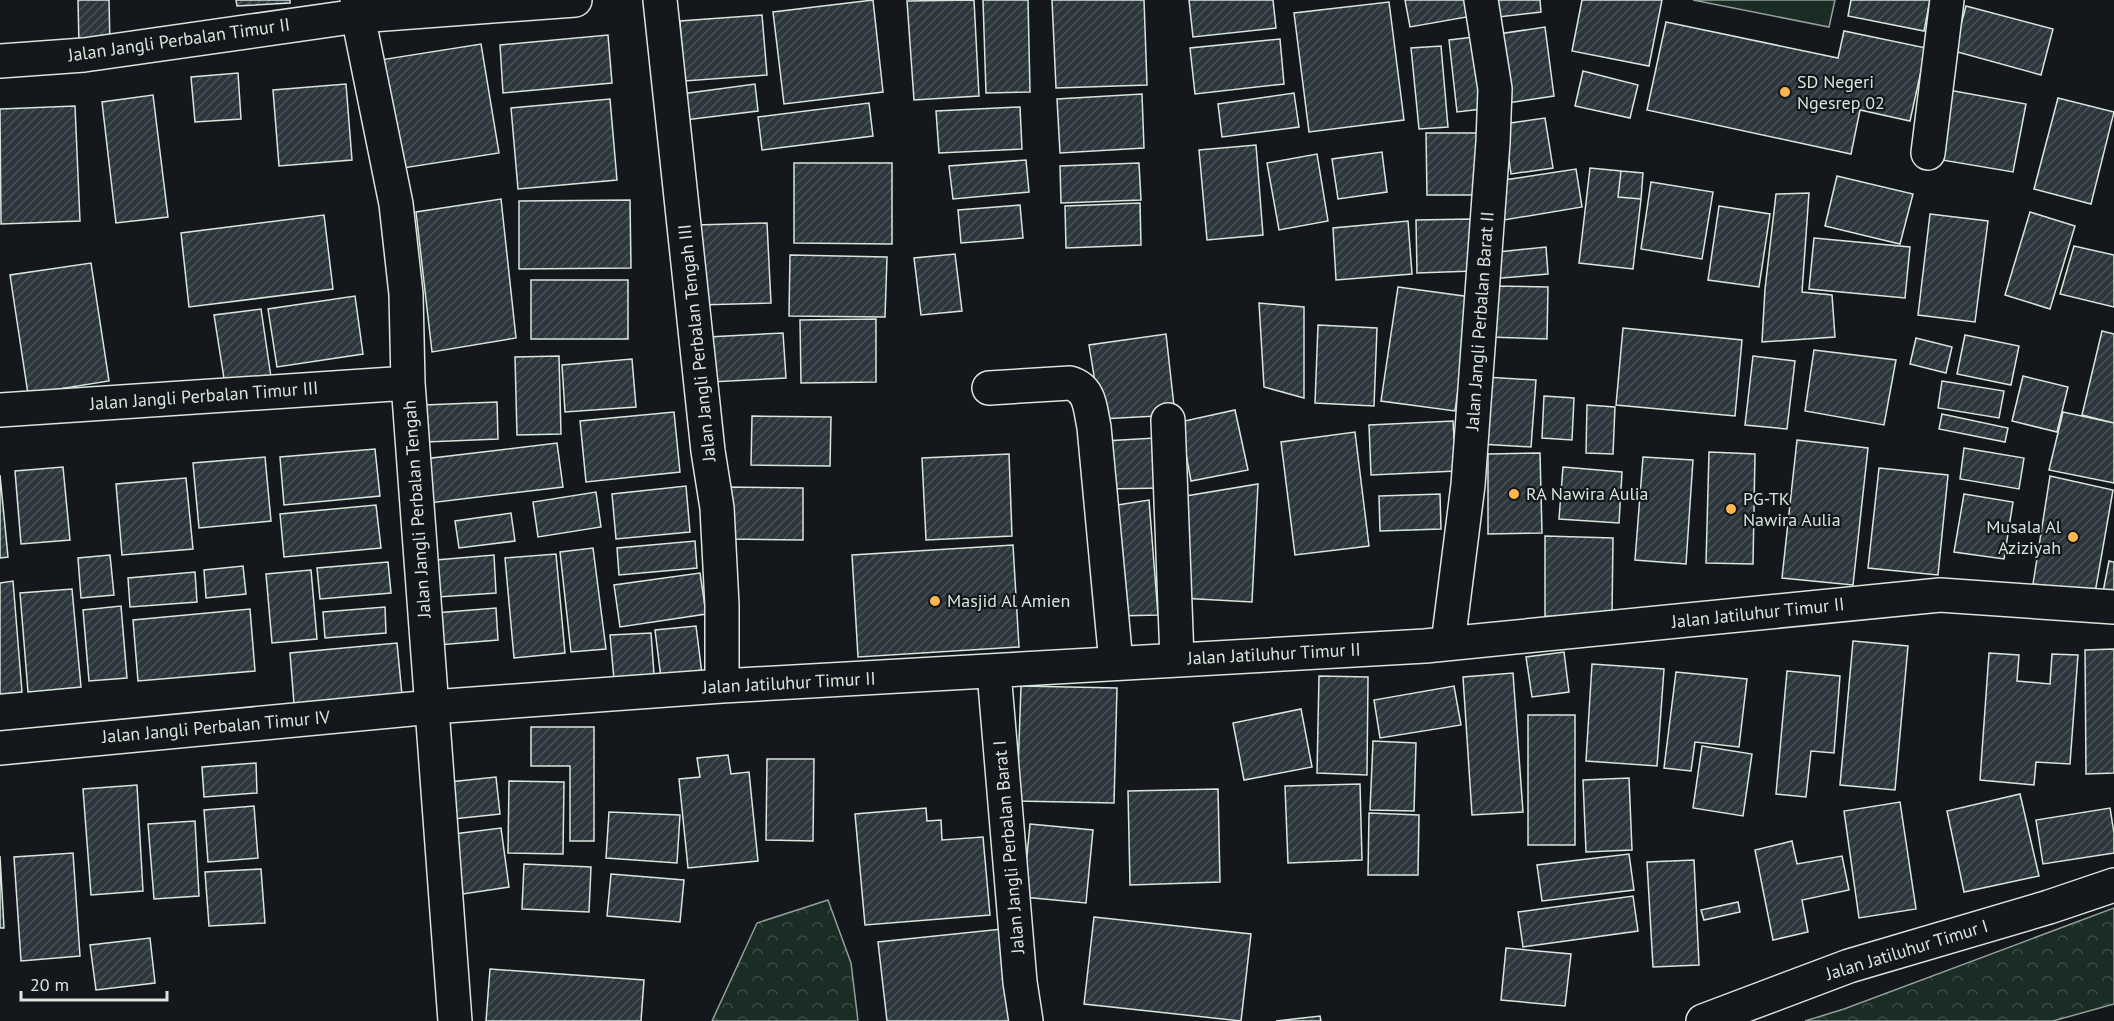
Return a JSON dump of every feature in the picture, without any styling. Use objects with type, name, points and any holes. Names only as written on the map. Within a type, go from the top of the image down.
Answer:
[{"type":"street","name":"Jalan Jangli Perbalan Timur II","points":[[0,61],[84,55],[357,8],[575,0]]},
{"type":"street","name":"Jalan Jangli Perbalan Tengah III","points":[[660,0],[708,451],[717,508],[722,605],[722,686]]},
{"type":"street","name":"Jalan Jangli Perbalan Barat II","points":[[1448,643],[1468,485],[1493,142],[1495,88],[1481,0]]},
{"type":"street","points":[[1928,153],[1947,0]]},
{"type":"street","name":"Jalan Jangli Perbalan Tengah","points":[[357,8],[396,204],[406,294],[408,383],[455,1021]]},
{"type":"street","name":"Jalan Jangli Perbalan Timur III","points":[[0,410],[408,383]]},
{"type":"street","points":[[989,388],[1070,383],[1079,386],[1086,393],[1094,427],[1116,663]]},
{"type":"street","points":[[1168,420],[1177,659]]},
{"type":"street","name":"Jalan Jatiluhur Timur II","points":[[432,707],[722,686],[994,672],[1448,643],[1940,595],[2114,607]]},
{"type":"street","name":"Jalan Jangli Perbalan Barat I","points":[[994,672],[1020,982],[1026,1021]]},
{"type":"street","name":"Jalan Jangli Perbalan Timur IV","points":[[0,748],[432,707]]},
{"type":"street","name":"Jalan Jatiluhur Timur I","points":[[1703,1021],[1849,966],[2049,907],[2114,885]]},
{"type":"green space","points":[[1693,0],[1835,0],[1829,27]]},
{"type":"green space","points":[[828,900],[851,963],[858,1021],[712,1021],[757,923]]},
{"type":"green space","points":[[2114,908],[2114,1004],[2053,1021],[1805,1021],[1844,1009]]},
{"type":"building","points":[[78,0],[109,0],[110,45],[79,46]]},
{"type":"building","points":[[236,0],[290,0],[290,3],[237,6]]},
{"type":"building","points":[[873,0],[883,92],[784,104],[773,12]]},
{"type":"building","points":[[974,0],[979,96],[914,100],[907,1]]},
{"type":"building","points":[[983,0],[1028,0],[1030,92],[986,93]]},
{"type":"building","points":[[1052,0],[1144,0],[1147,85],[1056,88]]},
{"type":"building","points":[[1189,0],[1273,0],[1276,28],[1193,37]]},
{"type":"building","points":[[1405,0],[1475,0],[1478,15],[1410,27]]},
{"type":"building","points":[[1488,0],[1540,0],[1541,12],[1490,18]]},
{"type":"building","points":[[1582,0],[1662,0],[1649,66],[1572,51]]},
{"type":"building","points":[[1851,0],[1930,0],[1924,31],[1848,16]]},
{"type":"building","points":[[1389,2],[1404,120],[1309,132],[1294,13]]},
{"type":"building","points":[[1966,6],[2053,29],[2041,75],[1954,51]]},
{"type":"building","points":[[762,15],[767,75],[684,81],[680,21]]},
{"type":"building","points":[[1666,22],[1838,58],[1844,31],[1926,48],[1910,121],[1860,110],[1851,154],[1647,110]]},
{"type":"building","points":[[1545,27],[1554,96],[1501,104],[1492,35]]},
{"type":"building","points":[[608,35],[612,83],[503,93],[500,45]]},
{"type":"building","points":[[1482,36],[1490,108],[1457,112],[1449,40]]},
{"type":"building","points":[[1280,39],[1284,84],[1195,94],[1190,48]]},
{"type":"building","points":[[481,44],[499,153],[397,169],[380,60]]},
{"type":"building","points":[[1441,46],[1448,127],[1419,129],[1411,48]]},
{"type":"building","points":[[1583,71],[1638,85],[1630,118],[1575,106]]},
{"type":"building","points":[[238,73],[241,119],[195,122],[191,77]]},
{"type":"building","points":[[346,84],[352,160],[279,166],[273,90]]},
{"type":"building","points":[[755,84],[758,111],[677,121],[674,95]]},
{"type":"building","points":[[1943,89],[2026,104],[2013,172],[1930,158]]},
{"type":"building","points":[[1294,93],[1299,127],[1222,137],[1218,104]]},
{"type":"building","points":[[1142,94],[1144,148],[1060,153],[1057,99]]},
{"type":"building","points":[[153,95],[168,217],[116,223],[102,102]]},
{"type":"building","points":[[2058,98],[2114,112],[2091,204],[2034,189]]},
{"type":"building","points":[[610,99],[617,180],[518,189],[511,108]]},
{"type":"building","points":[[869,103],[873,136],[762,150],[758,117]]},
{"type":"building","points":[[75,106],[80,221],[1,224],[0,109]]},
{"type":"building","points":[[1020,107],[1022,149],[939,153],[936,111]]},
{"type":"building","points":[[1545,118],[1553,168],[1511,174],[1504,124]]},
{"type":"building","points":[[1426,133],[1481,133],[1482,195],[1427,195]]},
{"type":"building","points":[[1256,145],[1263,235],[1207,240],[1199,150]]},
{"type":"building","points":[[1382,152],[1387,192],[1338,199],[1332,159]]},
{"type":"building","points":[[1317,154],[1328,221],[1279,230],[1267,163]]},
{"type":"building","points":[[1026,160],[1029,192],[953,199],[949,166]]},
{"type":"building","points":[[794,163],[892,163],[892,244],[794,243]]},
{"type":"building","points":[[1139,163],[1141,200],[1061,203],[1060,166]]},
{"type":"building","points":[[1590,168],[1621,171],[1618,197],[1641,199],[1633,269],[1579,263]]},
{"type":"building","points":[[1576,169],[1582,207],[1504,220],[1498,181]]},
{"type":"building","points":[[1621,171],[1643,173],[1641,199],[1618,197]]},
{"type":"building","points":[[1837,176],[1913,194],[1900,244],[1825,226]]},
{"type":"building","points":[[1651,182],[1713,192],[1702,259],[1641,249]]},
{"type":"building","points":[[1809,193],[1802,292],[1832,295],[1835,337],[1762,342],[1765,289],[1776,194]]},
{"type":"building","points":[[501,199],[516,338],[432,352],[416,212]]},
{"type":"building","points":[[630,200],[631,268],[519,269],[519,201]]},
{"type":"building","points":[[1140,203],[1141,245],[1066,248],[1065,206]]},
{"type":"building","points":[[1020,205],[1023,238],[961,243],[958,210]]},
{"type":"building","points":[[1719,206],[1770,214],[1759,287],[1708,280]]},
{"type":"building","points":[[2030,212],[2075,226],[2050,309],[2005,295]]},
{"type":"building","points":[[1930,214],[1988,221],[1975,322],[1918,315]]},
{"type":"building","points":[[324,215],[333,289],[189,307],[181,233]]},
{"type":"building","points":[[1472,219],[1473,271],[1417,273],[1416,220]]},
{"type":"building","points":[[1408,221],[1412,274],[1336,280],[1333,228]]},
{"type":"building","points":[[767,223],[771,303],[698,305],[696,225]]},
{"type":"building","points":[[1814,238],[1910,247],[1905,298],[1809,289]]},
{"type":"building","points":[[2074,246],[2114,255],[2114,307],[2060,294]]},
{"type":"building","points":[[1546,247],[1548,274],[1490,279],[1489,253]]},
{"type":"building","points":[[955,254],[962,311],[921,315],[914,258]]},
{"type":"building","points":[[790,255],[887,257],[885,317],[789,316]]},
{"type":"building","points":[[91,263],[109,381],[28,394],[10,275]]},
{"type":"building","points":[[531,280],[628,280],[628,339],[531,339]]},
{"type":"building","points":[[1490,286],[1548,287],[1547,339],[1489,337]]},
{"type":"building","points":[[1398,287],[1471,297],[1455,411],[1381,401]]},
{"type":"building","points":[[355,296],[363,354],[277,367],[268,309]]},
{"type":"building","points":[[1259,303],[1304,307],[1304,398],[1264,387]]},
{"type":"building","points":[[261,309],[272,384],[226,391],[214,315]]},
{"type":"building","points":[[876,319],[876,382],[801,383],[800,320]]},
{"type":"building","points":[[1318,325],[1377,328],[1374,406],[1315,403]]},
{"type":"building","points":[[1623,328],[1742,340],[1735,416],[1616,405]]},
{"type":"building","points":[[2102,331],[2114,334],[2114,423],[2082,415]]},
{"type":"building","points":[[783,333],[786,378],[710,382],[708,337]]},
{"type":"building","points":[[1166,334],[1175,415],[1101,419],[1089,345]]},
{"type":"building","points":[[1965,335],[2019,346],[2011,385],[1957,374]]},
{"type":"building","points":[[1916,338],[1952,347],[1946,373],[1910,364]]},
{"type":"building","points":[[1814,350],[1896,360],[1884,425],[1805,411]]},
{"type":"building","points":[[559,356],[561,434],[517,435],[515,357]]},
{"type":"building","points":[[1753,356],[1795,361],[1787,429],[1745,425]]},
{"type":"building","points":[[632,359],[636,407],[565,412],[562,365]]},
{"type":"building","points":[[2023,376],[2068,387],[2057,432],[2012,421]]},
{"type":"building","points":[[1485,377],[1536,380],[1531,447],[1480,444]]},
{"type":"building","points":[[1942,381],[2004,391],[1999,418],[1938,408]]},
{"type":"building","points":[[1544,396],[1574,398],[1572,440],[1542,438]]},
{"type":"building","points":[[497,402],[498,439],[426,442],[424,405]]},
{"type":"building","points":[[1587,405],[1615,407],[1613,454],[1586,453]]},
{"type":"building","points":[[1235,410],[1248,470],[1191,481],[1180,422]]},
{"type":"building","points":[[674,412],[680,472],[586,482],[580,421]]},
{"type":"building","points":[[2063,412],[2114,423],[2114,483],[2049,470]]},
{"type":"building","points":[[1942,414],[2008,428],[2005,442],[1939,429]]},
{"type":"building","points":[[752,416],[831,417],[830,466],[751,465]]},
{"type":"building","points":[[1453,421],[1456,471],[1371,475],[1369,425]]},
{"type":"building","points":[[1355,432],[1369,546],[1295,555],[1281,442]]},
{"type":"building","points":[[1155,438],[1161,488],[1106,489],[1104,441]]},
{"type":"building","points":[[1797,440],[1868,448],[1853,585],[1782,578]]},
{"type":"building","points":[[557,443],[563,487],[429,503],[424,459]]},
{"type":"building","points":[[1964,448],[2024,458],[2019,489],[1960,479]]},
{"type":"building","points":[[375,449],[380,496],[284,505],[280,457]]},
{"type":"building","name":"PG-TK Nawira Aulia","points":[[1709,452],[1755,454],[1753,564],[1706,563]]},
{"type":"building","name":"RA Nawira Aulia","points":[[1540,453],[1542,533],[1488,534],[1488,454]]},
{"type":"building","points":[[1009,454],[1012,536],[926,540],[922,458]]},
{"type":"building","points":[[265,457],[271,521],[199,528],[193,463]]},
{"type":"building","points":[[1643,457],[1693,460],[1686,564],[1635,560]]},
{"type":"building","points":[[63,467],[70,540],[21,544],[15,471]]},
{"type":"building","points":[[1563,467],[1622,472],[1619,523],[1559,519]]},
{"type":"building","points":[[1879,468],[1948,475],[1938,575],[1868,568]]},
{"type":"building","points":[[0,475],[8,557],[0,558]]},
{"type":"building","name":"Musala Al Aziziyah","points":[[2050,476],[2113,490],[2095,593],[2033,584]]},
{"type":"building","points":[[186,478],[193,549],[122,555],[116,484]]},
{"type":"building","points":[[1258,484],[1252,602],[1180,598],[1180,497]]},
{"type":"building","points":[[686,486],[690,532],[616,539],[612,494]]},
{"type":"building","points":[[726,487],[803,488],[803,540],[726,539]]},
{"type":"building","points":[[596,492],[601,527],[538,537],[533,502]]},
{"type":"building","points":[[1440,494],[1441,529],[1380,531],[1379,496]]},
{"type":"building","points":[[1964,494],[2013,502],[2004,559],[1954,552]]},
{"type":"building","points":[[1149,500],[1158,615],[1117,616],[1105,507]]},
{"type":"building","points":[[376,505],[381,548],[284,557],[280,514]]},
{"type":"building","points":[[511,513],[515,541],[459,548],[455,521]]},
{"type":"building","points":[[1545,536],[1613,538],[1612,617],[1545,616]]},
{"type":"building","points":[[695,541],[697,568],[619,575],[617,548]]},
{"type":"building","name":"Masjid Al Amien","points":[[1013,545],[1019,647],[858,657],[852,555]]},
{"type":"building","points":[[593,548],[606,649],[571,652],[560,552]]},
{"type":"building","points":[[556,554],[565,653],[514,658],[505,558]]},
{"type":"building","points":[[110,555],[114,595],[81,598],[78,558]]},
{"type":"building","points":[[494,555],[496,593],[438,597],[436,560]]},
{"type":"building","points":[[2109,561],[2114,562],[2114,594],[2103,592]]},
{"type":"building","points":[[388,562],[391,593],[320,599],[317,568]]},
{"type":"building","points":[[243,566],[246,594],[206,598],[204,570]]},
{"type":"building","points":[[311,570],[317,639],[272,643],[266,574]]},
{"type":"building","points":[[195,572],[197,602],[130,607],[128,578]]},
{"type":"building","points":[[700,573],[706,614],[620,627],[614,585]]},
{"type":"building","points":[[13,581],[22,692],[0,694],[0,583]]},
{"type":"building","points":[[72,589],[81,687],[28,692],[20,593]]},
{"type":"building","points":[[121,606],[127,678],[89,681],[83,610]]},
{"type":"building","points":[[385,607],[386,633],[325,638],[323,612]]},
{"type":"building","points":[[496,608],[498,640],[438,645],[435,613]]},
{"type":"building","points":[[250,609],[255,671],[138,681],[133,620]]},
{"type":"building","points":[[696,626],[702,674],[661,678],[655,630]]},
{"type":"building","points":[[651,633],[655,688],[615,691],[610,635]]},
{"type":"building","points":[[1853,641],[1908,646],[1895,790],[1840,785]]},
{"type":"building","points":[[397,643],[402,695],[294,704],[290,653]]},
{"type":"building","points":[[2114,649],[2114,773],[2086,774],[2085,650]]},
{"type":"building","points":[[1564,652],[1569,692],[1532,697],[1526,657]]},
{"type":"building","points":[[1989,653],[2019,655],[2017,681],[2050,684],[2052,654],[2078,655],[2070,764],[2036,762],[2034,785],[1980,780]]},
{"type":"building","points":[[1592,664],[1664,669],[1657,766],[1586,761]]},
{"type":"building","points":[[1787,671],[1840,676],[1834,753],[1811,751],[1806,797],[1776,794]]},
{"type":"building","points":[[1676,672],[1747,679],[1739,747],[1695,742],[1691,771],[1664,768]]},
{"type":"building","points":[[1513,673],[1523,812],[1472,815],[1463,677]]},
{"type":"building","points":[[1319,676],[1368,677],[1367,775],[1317,773]]},
{"type":"building","points":[[1021,686],[1117,688],[1114,803],[1017,801]]},
{"type":"building","points":[[1454,686],[1461,725],[1380,738],[1374,700]]},
{"type":"building","points":[[1301,709],[1312,767],[1244,780],[1233,723]]},
{"type":"building","points":[[1528,715],[1575,715],[1575,845],[1528,845]]},
{"type":"building","points":[[531,727],[594,727],[594,841],[570,841],[570,766],[531,766]]},
{"type":"building","points":[[1373,741],[1416,743],[1414,811],[1370,810]]},
{"type":"building","points":[[1702,746],[1752,754],[1743,816],[1693,808]]},
{"type":"building","points":[[728,755],[731,774],[749,772],[758,861],[688,868],[679,779],[700,777],[697,758]]},
{"type":"building","points":[[767,759],[814,759],[813,841],[766,840]]},
{"type":"building","points":[[256,763],[257,793],[204,797],[202,767]]},
{"type":"building","points":[[496,777],[500,814],[453,819],[449,782]]},
{"type":"building","points":[[1629,778],[1632,850],[1586,852],[1583,780]]},
{"type":"building","points":[[509,781],[564,782],[563,854],[508,853]]},
{"type":"building","points":[[1360,784],[1362,860],[1288,863],[1285,786]]},
{"type":"building","points":[[137,785],[143,891],[91,895],[83,789]]},
{"type":"building","points":[[1218,789],[1220,882],[1130,885],[1128,791]]},
{"type":"building","points":[[2020,794],[2039,876],[1964,892],[1947,811]]},
{"type":"building","points":[[1900,802],[1916,909],[1859,918],[1844,811]]},
{"type":"building","points":[[254,806],[258,858],[208,862],[204,810]]},
{"type":"building","points":[[926,808],[927,821],[941,820],[942,840],[983,837],[990,915],[865,925],[855,814]]},
{"type":"building","points":[[2110,808],[2114,853],[2043,864],[2036,820]]},
{"type":"building","points":[[609,812],[680,815],[677,863],[606,858]]},
{"type":"building","points":[[1369,813],[1419,815],[1418,875],[1368,875]]},
{"type":"building","points":[[195,821],[199,896],[154,899],[148,824]]},
{"type":"building","points":[[1030,824],[1093,830],[1086,903],[1023,897]]},
{"type":"building","points":[[501,828],[509,887],[463,894],[454,834]]},
{"type":"building","points":[[1792,841],[1797,864],[1842,856],[1849,890],[1802,900],[1808,932],[1773,940],[1755,850]]},
{"type":"building","points":[[73,853],[80,956],[21,961],[14,857]]},
{"type":"building","points":[[1629,854],[1634,890],[1542,901],[1537,865]]},
{"type":"building","points":[[0,856],[4,928],[0,928]]},
{"type":"building","points":[[1694,860],[1699,965],[1653,967],[1647,862]]},
{"type":"building","points":[[524,864],[591,867],[589,912],[522,909]]},
{"type":"building","points":[[261,869],[265,923],[209,926],[205,872]]},
{"type":"building","points":[[611,874],[684,880],[680,922],[607,916]]},
{"type":"building","points":[[1633,896],[1638,931],[1523,947],[1518,912]]},
{"type":"building","points":[[1738,902],[1740,912],[1704,920],[1701,910]]},
{"type":"building","points":[[1094,917],[1251,934],[1241,1021],[1084,1004]]},
{"type":"building","points":[[1002,929],[1012,1021],[887,1021],[878,942]]},
{"type":"building","points":[[150,938],[155,983],[96,990],[90,945]]},
{"type":"building","points":[[1506,948],[1571,954],[1565,1006],[1501,1000]]},
{"type":"building","points":[[490,969],[644,980],[641,1021],[486,1021]]},
{"type":"building","points":[[1320,1016],[1321,1021],[1276,1021]]},
{"type":"place","name":"SD Negeri Ngesrep 02","points":[[1785,92]]},
{"type":"place","name":"RA Nawira Aulia","points":[[1514,494]]},
{"type":"place","name":"PG-TK Nawira Aulia","points":[[1731,509]]},
{"type":"place","name":"Musala Al Aziziyah","points":[[2073,537]]},
{"type":"place","name":"Masjid Al Amien","points":[[935,601]]}]
